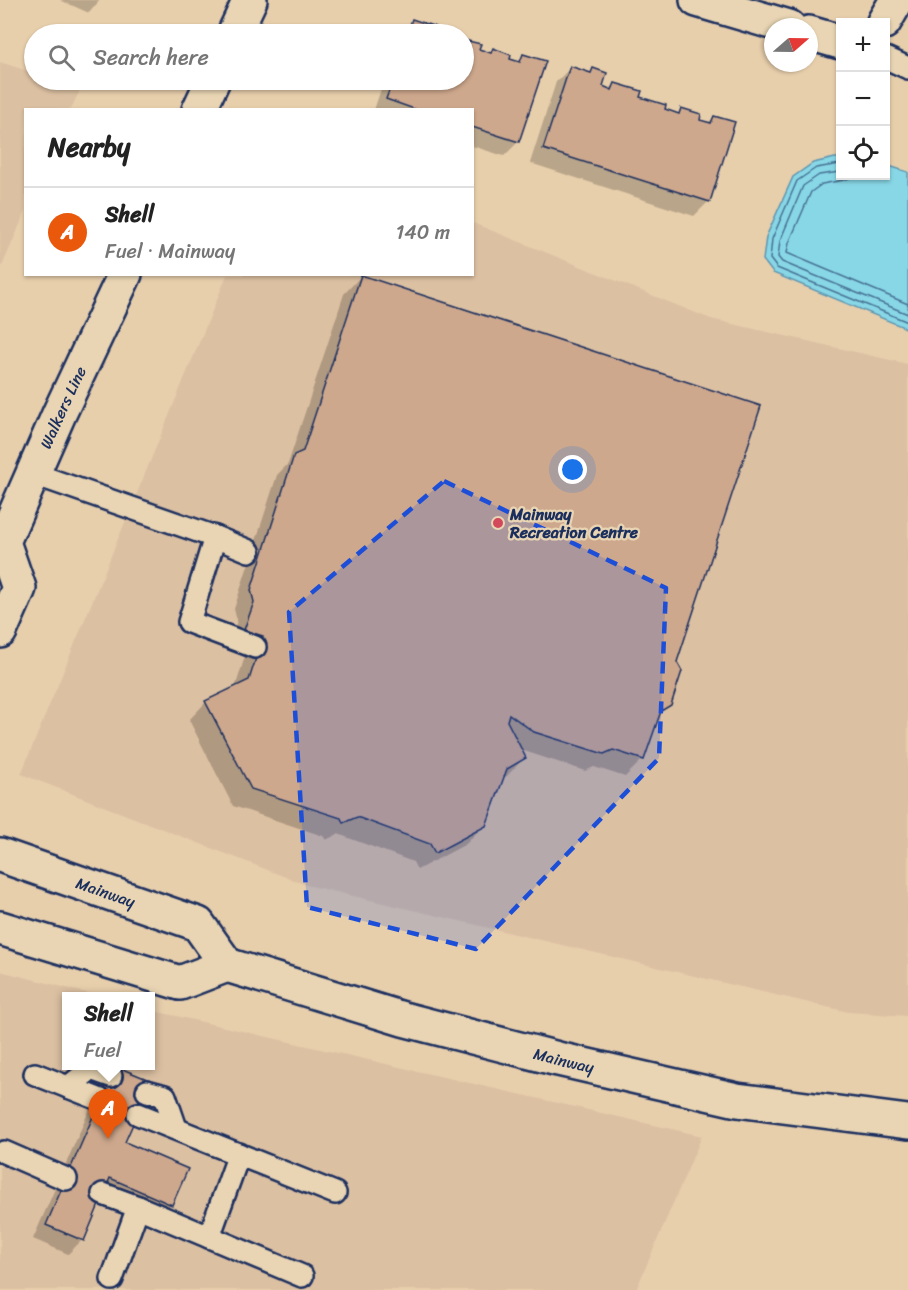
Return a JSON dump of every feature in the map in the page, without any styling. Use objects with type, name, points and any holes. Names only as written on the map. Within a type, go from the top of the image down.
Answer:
[{"type":"street","points":[[239,24],[250,0]]},
{"type":"street","points":[[697,0],[764,20]]},
{"type":"street","points":[[886,18],[897,0]]},
{"type":"street","points":[[818,36],[836,41]]},
{"type":"street","points":[[200,108],[208,90]]},
{"type":"street","name":"Walkers Line","points":[[0,631],[19,588],[2,543],[124,276]]},
{"type":"street","name":"Mainway","points":[[0,855],[198,924],[226,965],[403,1019],[558,1059],[737,1100],[908,1122]]},
{"type":"street","points":[[0,928],[180,983],[226,965]]},
{"type":"lane","points":[[890,60],[908,69]]},
{"type":"lane","points":[[34,474],[249,551]]},
{"type":"lane","points":[[215,537],[189,622],[255,647]]},
{"type":"lane","points":[[68,1087],[90,1070]]},
{"type":"lane","points":[[94,1070],[111,1076]]},
{"type":"lane","points":[[35,1074],[101,1100]]},
{"type":"lane","points":[[147,1091],[165,1096],[176,1128]]},
{"type":"lane","points":[[138,1114],[335,1193]]},
{"type":"lane","points":[[4,1152],[66,1179]]},
{"type":"lane","points":[[209,1237],[239,1154]]},
{"type":"lane","points":[[103,1194],[302,1276]]},
{"type":"lane","points":[[112,1279],[138,1207]]},
{"type":"highlighted area","points":[[444,481],[666,588],[659,758],[476,949],[307,907],[289,612]]},
{"type":"shaded area","points":[[0,62],[24,70],[24,90],[80,90],[71,108],[24,108],[24,215],[0,271]]},
{"type":"shaded area","points":[[474,223],[711,319],[908,364],[908,1016],[848,1012],[306,885],[21,774],[227,276],[474,276]]},
{"type":"shaded area","points":[[0,971],[83,992],[62,992],[62,1070],[155,1070],[155,1011],[702,1136],[636,1290],[0,1290]]},
{"type":"water","points":[[836,158],[836,180],[890,180],[890,166],[908,172],[908,329],[773,273],[763,260],[766,237],[793,177],[813,163]]},
{"type":"building","points":[[412,19],[427,24],[410,24]]},
{"type":"building","points":[[474,42],[481,44],[479,49],[491,53],[493,48],[511,55],[510,59],[520,62],[523,54],[546,61],[519,142],[474,128],[474,108],[411,108],[386,99],[389,90],[474,90]]},
{"type":"building","points":[[570,66],[591,73],[593,68],[607,73],[603,86],[612,90],[615,83],[642,91],[640,97],[666,105],[665,109],[679,114],[681,108],[701,114],[700,120],[711,123],[714,116],[735,122],[710,202],[543,149]]},
{"type":"building","name":"Mainway Recreation Centre","points":[[361,276],[761,406],[677,662],[682,671],[671,705],[661,711],[644,760],[613,750],[604,754],[534,732],[509,714],[507,721],[526,758],[507,769],[486,826],[435,853],[430,844],[357,817],[343,823],[341,818],[251,789],[205,701],[249,680],[263,636],[244,630],[254,602],[251,590],[294,455],[303,451]]},
{"type":"building","points":[[113,1070],[125,1070],[152,1081],[125,1142],[188,1169],[172,1205],[110,1178],[84,1241],[46,1225]]},
{"type":"place","name":"Mainway Recreation Centre","points":[[498,523]]},
{"type":"place","name":"Shell","points":[[108,1139]]}]
